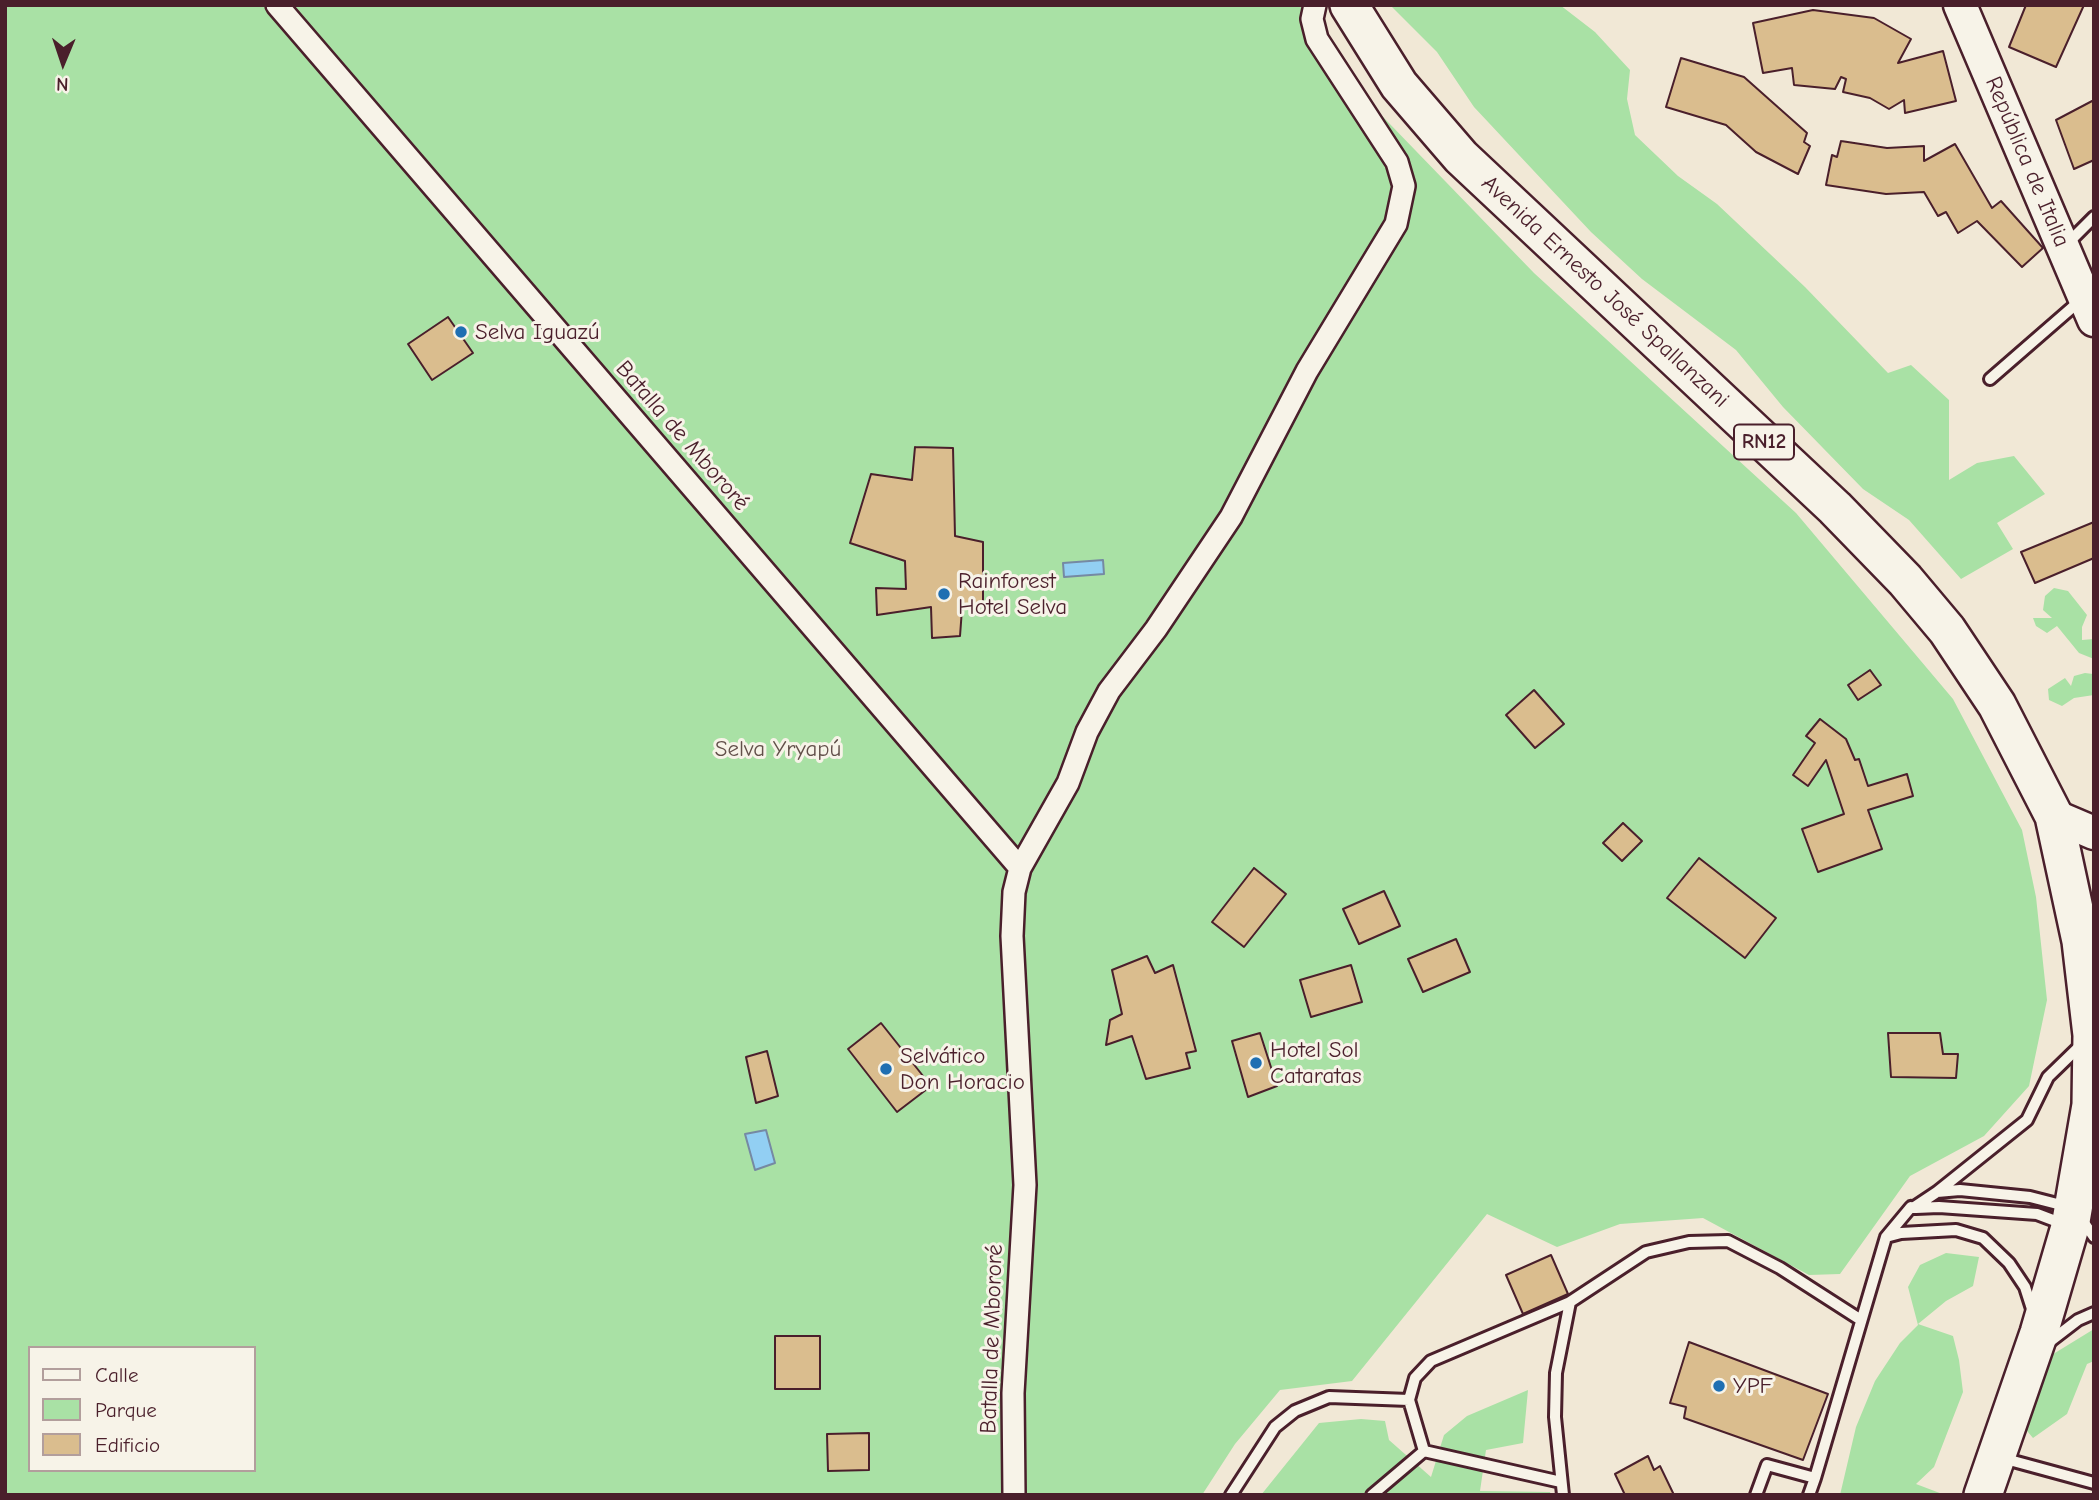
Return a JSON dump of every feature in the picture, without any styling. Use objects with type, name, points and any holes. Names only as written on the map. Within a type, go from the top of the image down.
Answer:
[{"type":"highway","name":"Avenida Ernesto José Spallanzani","points":[[1349,5],[1399,85],[1461,158],[1835,508],[1905,580],[1947,630],[1997,705],[2054,816],[2087,936],[2092,1035],[2091,1105],[2080,1224],[1983,1495]]},
{"type":"main road","name":"República de Italia","points":[[1960,5],[2089,309]]},
{"type":"main road","points":[[2054,816],[2094,833]]},
{"type":"street","name":"Batalla de Mbororé","points":[[277,5],[1020,868]]},
{"type":"street","name":"Batalla de Mbororé","points":[[1014,1495],[1013,1392],[1025,1185],[1012,936],[1014,892],[1020,868],[1068,783],[1087,732],[1110,691],[1156,629],[1231,517],[1307,371],[1396,225],[1404,186],[1397,162],[1317,39],[1312,19],[1315,5]]},
{"type":"lane","points":[[2063,248],[2094,217]]},
{"type":"lane","points":[[1990,379],[2089,309]]},
{"type":"lane","points":[[1809,1495],[1886,1237],[1912,1208],[1937,1192],[2027,1120],[2048,1077],[2092,1035]]},
{"type":"lane","points":[[1937,1192],[1960,1190],[2030,1197],[2080,1224]]},
{"type":"lane","points":[[1912,1208],[1939,1206],[2037,1214],[2080,1224]]},
{"type":"lane","points":[[1886,1237],[1902,1233],[1956,1230],[1983,1238],[2009,1263],[2025,1287],[2035,1344],[2094,1313]]},
{"type":"lane","points":[[1424,1451],[1409,1401],[1415,1378],[1431,1361],[1570,1303],[1646,1252],[1689,1242],[1728,1241],[1780,1268],[1861,1320]]},
{"type":"lane","points":[[1563,1495],[1555,1417],[1556,1373],[1570,1303]]},
{"type":"lane","points":[[1231,1495],[1275,1427],[1295,1411],[1329,1397],[1409,1401]]},
{"type":"lane","points":[[1424,1451],[1561,1482]]},
{"type":"lane","points":[[1372,1495],[1424,1451]]},
{"type":"lane","points":[[1997,1457],[2094,1483]]},
{"type":"lane","points":[[1756,1495],[1767,1465],[1815,1478]]},
{"type":"green space","name":"Selva Yryapú","points":[[5,5],[1307,5],[1357,90],[1534,273],[1796,513],[1953,699],[2022,830],[2036,897],[2047,1000],[2029,1086],[1984,1136],[1910,1176],[1840,1274],[1809,1275],[1703,1218],[1620,1224],[1557,1247],[1487,1214],[1352,1381],[1280,1390],[1235,1444],[1202,1495],[5,1495]]},
{"type":"green space","points":[[1390,5],[1560,5],[1595,32],[1630,70],[1627,99],[1635,135],[1678,176],[1717,204],[1805,287],[1888,373],[1911,365],[1949,400],[1949,480],[1977,463],[2014,456],[2045,494],[1997,523],[2013,549],[1961,579],[1909,520],[1863,489],[1783,407],[1736,350],[1642,279],[1591,232],[1474,107],[1437,52]]},
{"type":"green space","points":[[2054,588],[2068,591],[2087,615],[2082,627],[2082,640],[2094,639],[2094,659],[2079,653],[2057,626],[2047,633],[2036,626],[2033,618],[2052,618],[2043,610],[2045,596]]},
{"type":"green space","points":[[2093,674],[2094,695],[2074,698],[2062,706],[2049,700],[2048,689],[2065,678],[2071,686],[2074,676]]},
{"type":"green space","points":[[1946,1253],[1979,1257],[1973,1286],[1946,1301],[1918,1324],[1953,1336],[1959,1360],[1963,1392],[1934,1467],[1916,1484],[1945,1495],[1840,1495],[1856,1427],[1875,1381],[1900,1343],[1918,1325],[1908,1287],[1920,1265]]},
{"type":"green space","points":[[2094,1329],[2094,1361],[2087,1364],[2067,1414],[2033,1438],[2022,1425],[2050,1356]]},
{"type":"green space","points":[[1528,1390],[1523,1443],[1486,1450],[1480,1491],[1550,1492],[1551,1495],[1261,1495],[1319,1423],[1361,1419],[1385,1421],[1389,1440],[1431,1477],[1444,1435],[1467,1416]]},
{"type":"water","points":[[1103,560],[1104,574],[1064,577],[1063,563]]},
{"type":"water","points":[[766,1130],[775,1163],[755,1170],[745,1134]]},
{"type":"building","points":[[2026,5],[2084,5],[2056,67],[2009,47]]},
{"type":"building","points":[[1813,10],[1874,18],[1911,39],[1898,63],[1943,51],[1956,101],[1905,113],[1904,100],[1889,109],[1870,98],[1843,92],[1846,79],[1841,77],[1835,89],[1794,85],[1792,68],[1763,73],[1753,23]]},
{"type":"building","points":[[1681,58],[1744,77],[1807,133],[1804,142],[1810,146],[1798,174],[1756,152],[1726,125],[1666,107]]},
{"type":"building","points":[[2094,100],[2094,160],[2074,169],[2056,120]]},
{"type":"building","points":[[1841,141],[1887,148],[1924,146],[1924,161],[1955,144],[1992,208],[2001,201],[2043,248],[2022,267],[1977,221],[1958,233],[1946,212],[1938,216],[1924,192],[1886,194],[1826,185],[1832,155],[1837,157]]},
{"type":"building","points":[[448,317],[473,353],[432,380],[408,344]]},
{"type":"building","points":[[915,447],[953,448],[955,536],[983,542],[983,606],[962,609],[960,636],[932,638],[931,607],[877,615],[876,588],[906,589],[905,561],[850,543],[871,474],[912,480]]},
{"type":"building","points":[[2094,522],[2094,558],[2035,583],[2021,552]]},
{"type":"building","points":[[1870,670],[1881,685],[1858,700],[1848,685]]},
{"type":"building","points":[[1534,690],[1564,724],[1535,748],[1506,715]]},
{"type":"building","points":[[1820,719],[1846,739],[1855,760],[1859,759],[1868,786],[1907,774],[1913,796],[1868,810],[1882,849],[1818,872],[1802,829],[1844,814],[1826,760],[1808,786],[1793,775],[1815,743],[1806,736]]},
{"type":"building","points":[[1623,823],[1642,841],[1622,861],[1603,843]]},
{"type":"building","points":[[1699,858],[1776,918],[1745,958],[1667,898]]},
{"type":"building","points":[[1254,868],[1286,894],[1244,947],[1212,922]]},
{"type":"building","points":[[1384,891],[1400,926],[1359,944],[1343,909]]},
{"type":"building","points":[[1456,939],[1470,972],[1423,992],[1408,959]]},
{"type":"building","points":[[1147,956],[1155,973],[1173,965],[1196,1051],[1186,1053],[1190,1068],[1146,1079],[1132,1036],[1106,1045],[1110,1020],[1122,1014],[1112,970]]},
{"type":"building","points":[[1351,965],[1362,1002],[1311,1017],[1300,980]]},
{"type":"building","points":[[881,1023],[931,1086],[897,1112],[848,1049]]},
{"type":"building","points":[[1260,1033],[1277,1086],[1248,1097],[1232,1041]]},
{"type":"building","points":[[1888,1033],[1940,1033],[1943,1054],[1958,1054],[1956,1078],[1891,1077]]},
{"type":"building","points":[[767,1051],[778,1096],[756,1103],[746,1057]]},
{"type":"building","points":[[1551,1255],[1568,1294],[1523,1314],[1506,1275]]},
{"type":"building","points":[[775,1336],[820,1336],[820,1389],[775,1389]]},
{"type":"building","points":[[1689,1342],[1828,1394],[1803,1460],[1684,1418],[1686,1407],[1670,1403]]},
{"type":"building","points":[[869,1433],[869,1470],[828,1471],[827,1434]]},
{"type":"building","points":[[1648,1456],[1654,1470],[1660,1466],[1674,1495],[1625,1495],[1615,1474]]},
{"type":"place","name":"Selva Iguazú","points":[[461,332]]},
{"type":"place","name":"Rainforest Hotel Selva","points":[[944,594]]},
{"type":"place","name":"Hotel Sol Cataratas","points":[[1256,1063]]},
{"type":"place","name":"Selvático Don Horacio","points":[[886,1069]]},
{"type":"place","name":"YPF","points":[[1719,1386]]}]
